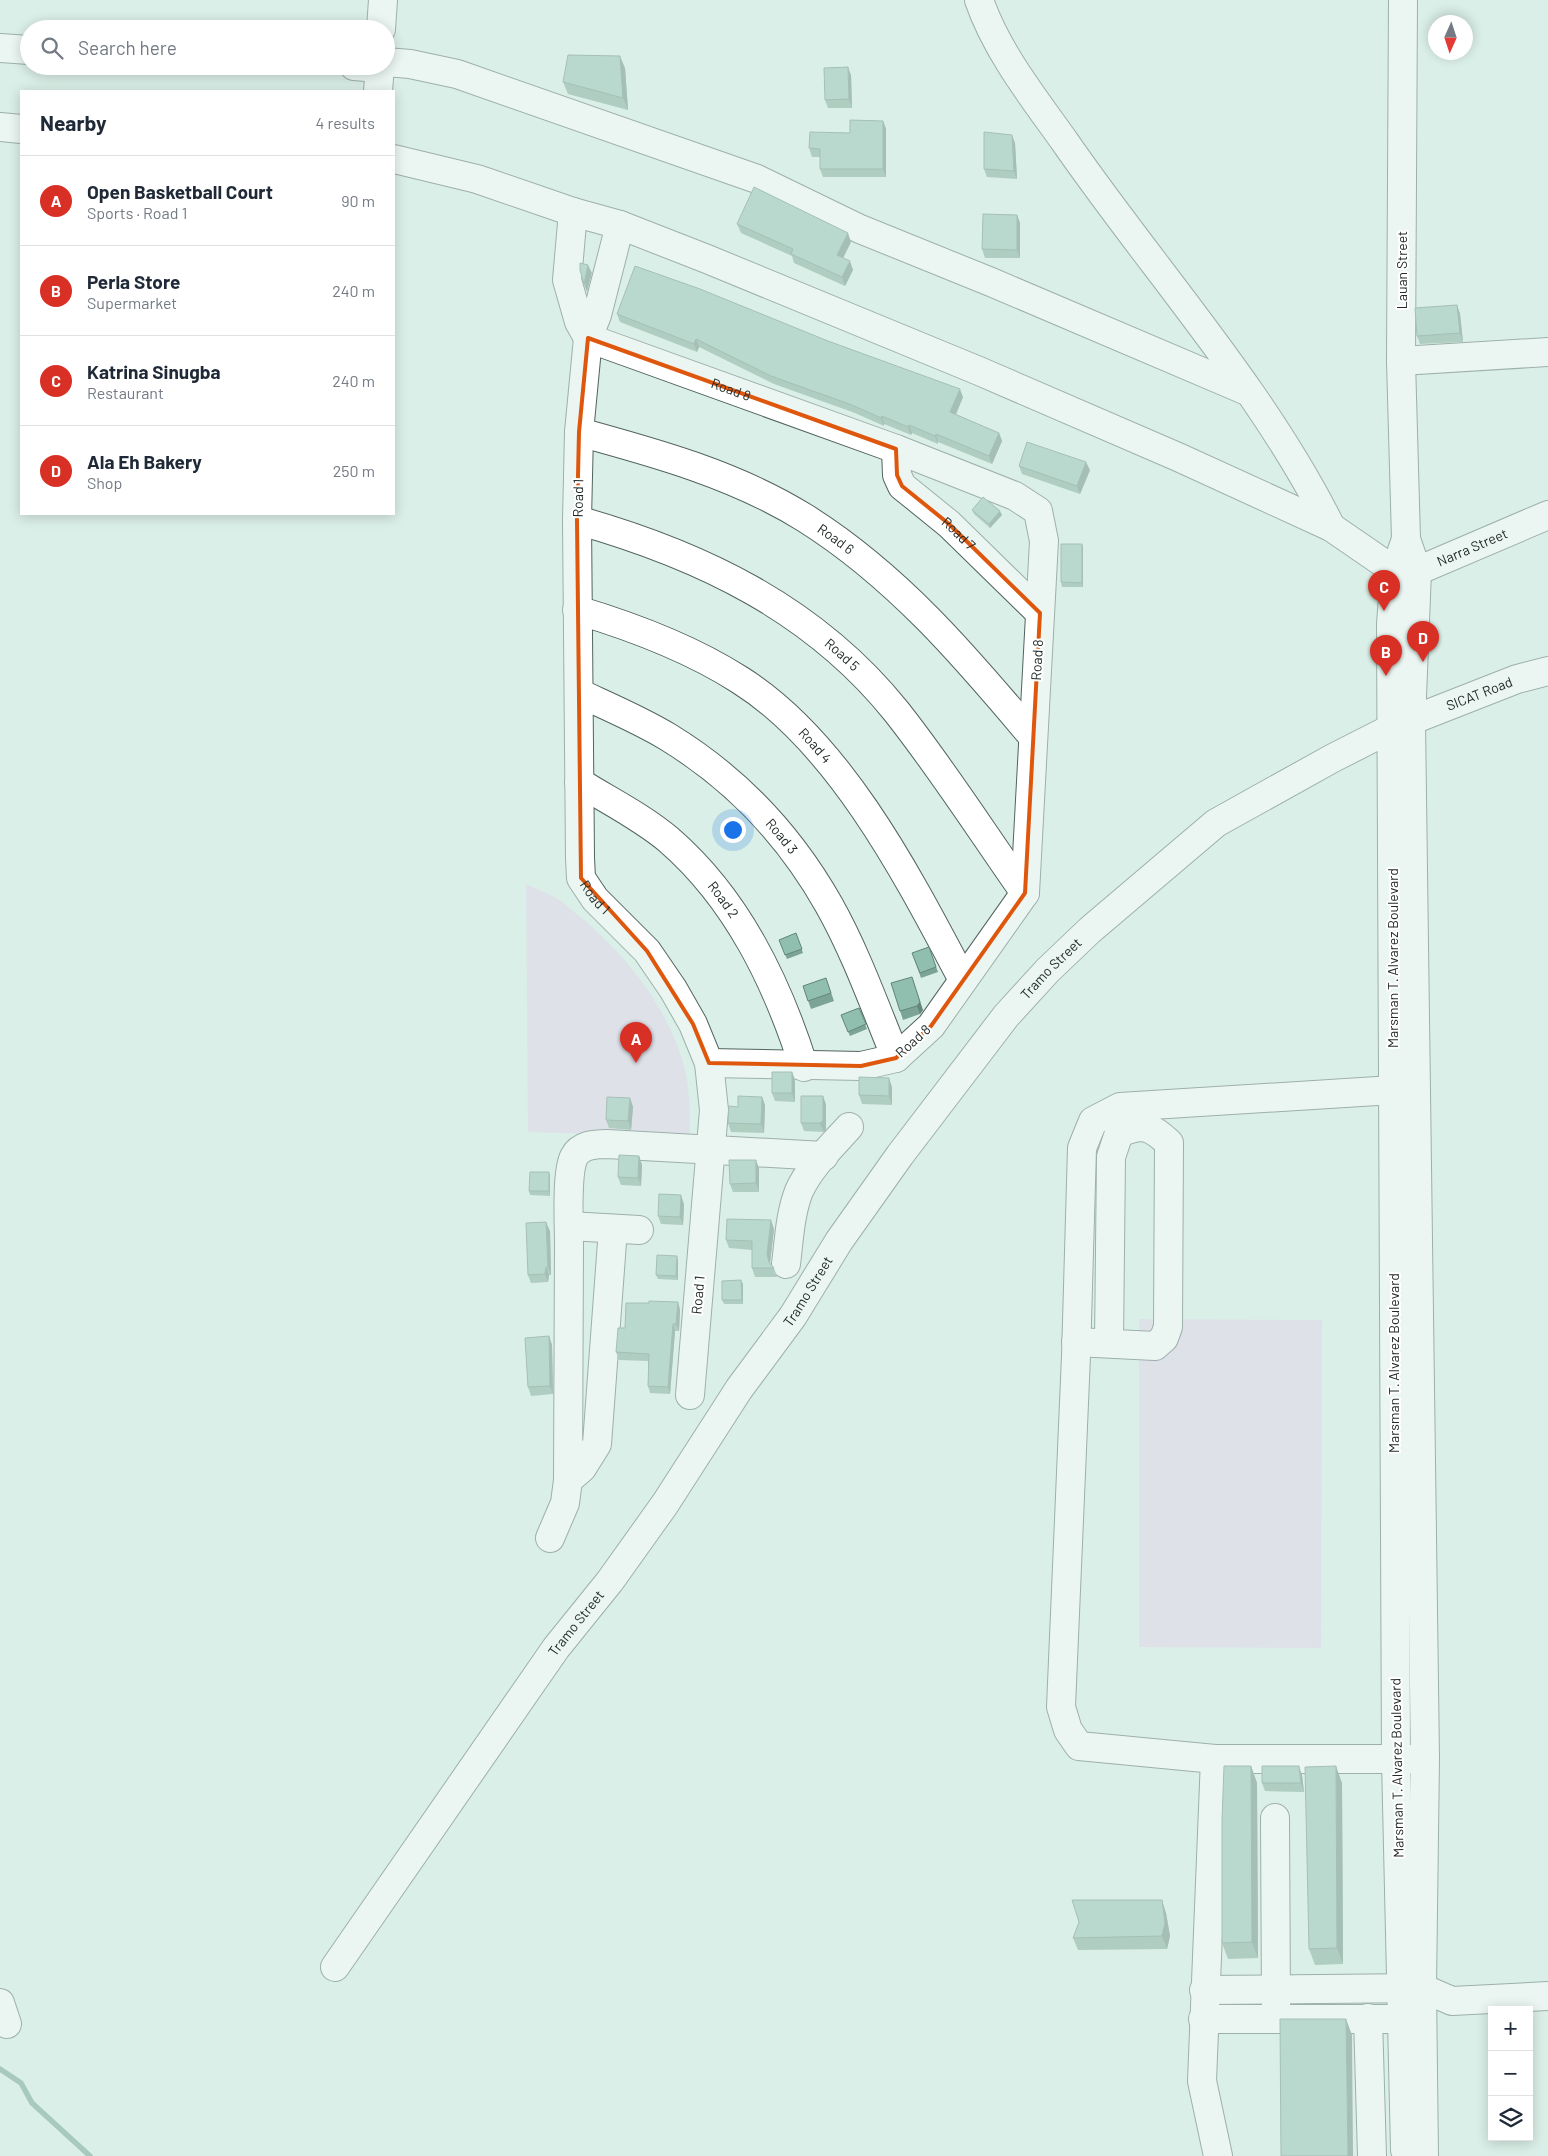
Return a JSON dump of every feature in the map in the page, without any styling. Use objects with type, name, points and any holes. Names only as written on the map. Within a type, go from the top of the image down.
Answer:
[{"type":"street","points":[[381,20],[382,0]]},
{"type":"street","points":[[979,0],[987,23],[1011,65],[1096,188],[1179,296],[1247,391],[1301,470],[1331,527]]},
{"type":"street","name":"Lauan Street","points":[[1403,0],[1401,361],[1406,571]]},
{"type":"street","points":[[0,48],[20,49]]},
{"type":"street","points":[[395,67],[410,64],[457,74],[757,179],[860,229],[991,282],[1247,391]]},
{"type":"street","points":[[0,127],[20,129]]},
{"type":"street","points":[[395,159],[477,179],[573,212],[620,225],[979,371],[1178,457],[1331,527],[1406,571]]},
{"type":"street","points":[[573,212],[567,280],[580,322],[588,338]]},
{"type":"street","points":[[588,338],[598,315],[620,225]]},
{"type":"street","name":"Road 1","points":[[588,338],[579,432],[577,520],[581,878],[595,898],[647,951],[673,989],[693,1024],[708,1063],[714,1110],[709,1149],[690,1395]]},
{"type":"street","name":"Road 8","points":[[588,338],[896,449],[1015,496],[1038,511],[1044,541],[1025,893],[931,1026],[896,1058],[861,1066],[804,1067],[708,1063]]},
{"type":"street","points":[[1401,361],[1548,352]]},
{"type":"street","name":"Road 6","points":[[579,432],[697,467],[804,518],[884,577],[913,603],[973,664],[1034,737]]},
{"type":"street","name":"Road 7","points":[[896,449],[897,475],[902,486],[949,524],[1040,614]]},
{"type":"street","name":"Narra Street","points":[[1406,571],[1548,515]]},
{"type":"street","name":"Road 5","points":[[577,520],[615,531],[737,580],[814,630],[855,666],[895,710],[939,768],[1025,893]]},
{"type":"street","name":"Marsman T. Alvarez Boulevard","points":[[1406,571],[1391,624],[1402,725],[1405,1091],[1396,1760],[1412,1988]]},
{"type":"street","name":"Road 4","points":[[578,610],[623,623],[664,641],[740,680],[773,704],[833,767],[863,807],[916,892],[962,980]]},
{"type":"street","name":"SICAT Road","points":[[1402,725],[1518,679],[1548,671]]},
{"type":"street","name":"Road 3","points":[[579,693],[669,737],[725,778],[753,802],[799,857],[829,904],[848,941],[896,1058]]},
{"type":"street","name":"Tramo Street","points":[[335,1967],[556,1648],[610,1581],[665,1504],[739,1389],[793,1316],[838,1241],[900,1155],[1006,1016],[1090,930],[1216,823],[1333,758],[1402,725]]},
{"type":"street","name":"Road 2","points":[[579,782],[641,820],[668,840],[703,873],[727,903],[753,947],[789,1020],[804,1067]]},
{"type":"street","points":[[1405,1091],[1120,1107],[1093,1121],[1082,1148],[1061,1707],[1068,1730],[1079,1746],[1215,1759],[1396,1760],[1425,1758]]},
{"type":"street","name":"Marsman T. Alvarez Boulevard","points":[[1405,1091],[1425,1758],[1405,2156]]},
{"type":"street","points":[[786,1264],[791,1222],[799,1192],[810,1172],[849,1127]]},
{"type":"street","points":[[1076,1342],[1109,1344],[1155,1346],[1164,1338],[1168,1327],[1169,1143],[1153,1128],[1135,1127],[1119,1133],[1111,1157],[1109,1344]]},
{"type":"street","points":[[550,1538],[565,1502],[568,1480],[569,1226],[571,1168],[574,1157],[581,1149],[590,1145],[607,1144],[824,1156]]},
{"type":"street","points":[[568,1480],[586,1463],[596,1444],[626,1229],[569,1226]]},
{"type":"street","points":[[1215,1759],[1204,1990],[1202,2081],[1218,2156]]},
{"type":"street","points":[[1275,1818],[1276,2020]]},
{"type":"street","points":[[1204,1990],[1412,1988],[1452,2001],[1548,1996]]},
{"type":"street","points":[[1203,2020],[1412,2019],[1452,2001]]},
{"type":"street","points":[[1368,2018],[1372,2156]]},
{"type":"street","name":"Marsman T. Alvarez Boulevard","points":[[1412,2019],[1424,2156]]},
{"type":"highlighted area","points":[[588,338],[896,449],[897,475],[902,486],[949,524],[1040,613],[1025,893],[931,1026],[896,1058],[861,1066],[709,1063],[693,1024],[647,951],[581,878],[577,520],[579,432]]},
{"type":"shaded area","points":[[526,884],[560,901],[595,930],[627,963],[654,1000],[666,1020],[683,1062],[690,1109],[690,1137],[528,1132]]},
{"type":"shaded area","points":[[1139,1319],[1322,1320],[1321,1648],[1139,1647]]},
{"type":"building","points":[[568,55],[620,56],[623,98],[563,82]]},
{"type":"building","points":[[848,67],[849,99],[825,100],[824,68]]},
{"type":"building","points":[[850,120],[883,121],[883,169],[820,169],[820,149],[809,148],[810,132],[850,133]]},
{"type":"building","points":[[984,132],[1012,135],[1014,171],[984,169]]},
{"type":"building","points":[[754,187],[848,233],[837,255],[850,261],[842,277],[791,254],[793,249],[737,224]]},
{"type":"building","points":[[983,214],[1017,215],[1017,250],[982,249]]},
{"type":"building","points":[[580,263],[588,265],[584,284],[580,270]]},
{"type":"building","points":[[635,266],[700,289],[828,341],[960,389],[950,412],[999,433],[989,456],[936,434],[935,436],[909,425],[908,427],[882,416],[881,418],[852,405],[771,376],[696,339],[694,344],[617,314]]},
{"type":"building","points":[[1457,305],[1460,333],[1417,336],[1415,308]]},
{"type":"building","points":[[1027,442],[1086,462],[1077,486],[1019,466]]},
{"type":"building","points":[[983,497],[1000,511],[989,524],[972,510]]},
{"type":"building","points":[[1061,544],[1082,544],[1082,583],[1061,582]]},
{"type":"building","points":[[796,933],[802,949],[785,955],[779,940]]},
{"type":"building","points":[[929,947],[936,967],[920,973],[912,953]]},
{"type":"building","points":[[912,977],[920,1002],[917,1006],[900,1011],[891,983]]},
{"type":"building","points":[[826,978],[831,993],[808,1001],[803,986]]},
{"type":"building","points":[[859,1008],[866,1024],[848,1032],[841,1015]]},
{"type":"building","points":[[772,1072],[792,1072],[792,1093],[772,1093]]},
{"type":"building","points":[[859,1077],[889,1078],[889,1096],[859,1095]]},
{"type":"building","points":[[738,1096],[762,1097],[761,1124],[728,1123],[729,1106],[738,1107]]},
{"type":"building","points":[[801,1096],[823,1096],[823,1121],[820,1123],[801,1123]]},
{"type":"building","points":[[607,1097],[630,1098],[628,1121],[606,1120]]},
{"type":"building","points":[[619,1155],[639,1156],[638,1178],[618,1177]]},
{"type":"building","points":[[729,1160],[756,1160],[756,1183],[730,1184]]},
{"type":"building","points":[[530,1172],[549,1172],[549,1191],[529,1191]]},
{"type":"building","points":[[659,1194],[681,1195],[680,1217],[658,1216]]},
{"type":"building","points":[[727,1219],[771,1220],[767,1254],[769,1262],[774,1268],[752,1268],[752,1241],[726,1240]]},
{"type":"building","points":[[546,1222],[548,1267],[546,1267],[545,1274],[528,1275],[526,1223]]},
{"type":"building","points":[[657,1255],[677,1256],[676,1276],[656,1275]]},
{"type":"building","points":[[741,1280],[742,1300],[722,1300],[722,1281]]},
{"type":"building","points":[[649,1301],[678,1302],[676,1324],[673,1324],[668,1387],[648,1386],[649,1354],[616,1352],[618,1328],[625,1328],[626,1303],[649,1303]]},
{"type":"building","points":[[549,1336],[550,1386],[528,1387],[525,1338]]},
{"type":"building","points":[[1224,1766],[1251,1766],[1252,1942],[1222,1943]]},
{"type":"building","points":[[1262,1766],[1299,1766],[1301,1783],[1262,1783]]},
{"type":"building","points":[[1336,1766],[1337,1948],[1309,1949],[1305,1767]]},
{"type":"building","points":[[1072,1900],[1162,1900],[1165,1923],[1162,1936],[1073,1938],[1079,1922]]},
{"type":"building","points":[[1280,2019],[1346,2019],[1348,2156],[1281,2156]]},
{"type":"waterway","points":[[0,2069],[21,2083],[32,2103],[90,2156]]},
{"type":"place","name":"Katrina Sinugba","points":[[1384,611]]},
{"type":"place","name":"Ala Eh Bakery","points":[[1423,662]]},
{"type":"place","name":"Perla Store","points":[[1386,676]]},
{"type":"place","name":"Open Basketball Court","points":[[636,1063]]}]
